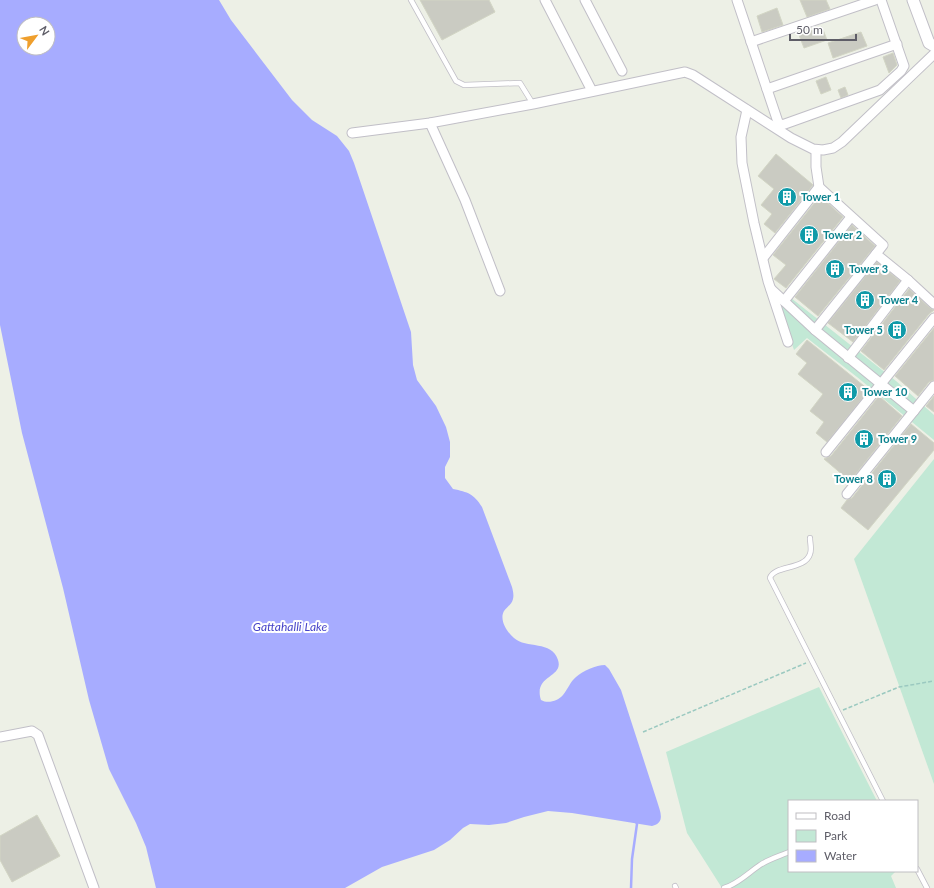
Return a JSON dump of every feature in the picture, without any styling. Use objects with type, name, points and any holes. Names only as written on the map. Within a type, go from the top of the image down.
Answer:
[{"type":"street","points":[[545,0],[592,92]]},
{"type":"street","points":[[585,0],[622,71]]},
{"type":"street","points":[[737,0],[778,122],[782,125],[880,90],[904,67],[882,0]]},
{"type":"street","points":[[751,42],[875,0]]},
{"type":"street","points":[[913,0],[929,44],[934,46]]},
{"type":"street","points":[[767,89],[897,44]]},
{"type":"street","points":[[352,133],[430,123],[533,104],[688,72],[791,138],[813,149],[823,150],[833,148],[842,142],[934,54]]},
{"type":"street","points":[[747,110],[741,137],[742,163],[770,288],[788,342]]},
{"type":"street","points":[[430,123],[465,200],[500,291]]},
{"type":"street","points":[[763,258],[818,187],[816,150]]},
{"type":"street","points":[[815,330],[883,245],[818,187]]},
{"type":"street","points":[[784,301],[851,217]]},
{"type":"street","points":[[876,254],[908,280],[934,304]]},
{"type":"street","points":[[848,358],[908,280]]},
{"type":"street","points":[[770,288],[815,330],[914,411]]},
{"type":"street","points":[[826,452],[934,318]]},
{"type":"street","points":[[847,494],[934,386]]},
{"type":"street","points":[[0,737],[32,731],[38,735],[94,888]]},
{"type":"lane","points":[[411,0],[456,81],[464,85],[520,83],[533,104]]},
{"type":"lane","points":[[810,538],[811,553],[808,558],[802,563],[773,573],[770,578],[882,800]]},
{"type":"lane","points":[[724,888],[742,879],[761,864],[788,852]]},
{"type":"lane","points":[[918,871],[927,888]]},
{"type":"path","points":[[643,732],[812,661]]},
{"type":"path","points":[[838,713],[899,687],[934,681]]},
{"type":"green space","points":[[791,298],[896,381],[934,415],[934,440],[807,338],[794,350],[780,308]]},
{"type":"green space","points":[[934,459],[934,784],[854,559]]},
{"type":"green space","points":[[819,687],[876,800],[788,800],[788,872],[895,872],[891,876],[896,888],[722,888],[687,833],[666,752]]},
{"type":"water","name":"Gattahalli Lake","points":[[0,0],[219,0],[231,20],[292,100],[312,120],[337,136],[349,151],[411,332],[413,365],[417,380],[436,406],[446,427],[450,442],[450,457],[445,467],[445,478],[453,489],[470,494],[482,507],[512,587],[513,598],[511,604],[504,611],[502,618],[504,626],[514,638],[525,643],[545,647],[555,654],[558,660],[559,666],[557,670],[544,681],[541,686],[541,700],[550,702],[558,699],[579,675],[590,669],[605,665],[609,669],[621,690],[661,819],[652,826],[572,813],[548,811],[506,823],[489,825],[470,824],[463,828],[450,840],[434,850],[382,867],[345,888],[156,888],[146,847],[136,823],[109,769],[89,700],[63,588],[22,433],[0,325]]},
{"type":"building","points":[[420,0],[489,0],[495,12],[442,40]]},
{"type":"building","points":[[800,0],[826,0],[830,9],[807,17]]},
{"type":"building","points":[[777,8],[783,25],[762,32],[757,16]]},
{"type":"building","points":[[822,27],[827,40],[804,48],[799,35]]},
{"type":"building","points":[[861,32],[867,46],[833,58],[828,43]]},
{"type":"building","points":[[893,53],[897,65],[889,73],[883,57]]},
{"type":"building","points":[[826,77],[831,90],[821,94],[816,81]]},
{"type":"building","points":[[845,87],[848,95],[841,98],[838,90]]},
{"type":"building","name":"Tower 1","points":[[776,154],[813,185],[775,233],[764,224],[772,214],[761,205],[774,189],[758,176]]},
{"type":"building","name":"Tower 2","points":[[820,196],[843,217],[786,288],[774,279],[786,265],[773,255]]},
{"type":"building","name":"Tower 3","points":[[852,225],[875,246],[818,316],[795,297]]},
{"type":"building","name":"Tower 4","points":[[877,262],[900,281],[853,342],[828,323]]},
{"type":"building","name":"Tower 5","points":[[909,289],[934,310],[929,314],[884,370],[861,351]]},
{"type":"building","points":[[934,328],[934,380],[929,382],[918,396],[895,376]]},
{"type":"building","name":"Tower 10","points":[[807,340],[869,390],[827,442],[816,433],[824,422],[810,411],[823,394],[798,374],[807,363],[796,354]]},
{"type":"building","name":"Tower 9","points":[[879,396],[902,416],[850,481],[824,459],[831,456]]},
{"type":"building","points":[[934,396],[934,412],[926,406]]},
{"type":"building","name":"Tower 8","points":[[911,424],[934,443],[934,450],[868,530],[841,508],[847,500],[852,498]]},
{"type":"building","points":[[37,815],[60,856],[12,882],[0,860],[0,836]]},
{"type":"waterway","points":[[631,888],[636,822]]},
{"type":"place","name":"Tower 1","points":[[787,197]]},
{"type":"place","name":"Tower 2","points":[[809,235]]},
{"type":"place","name":"Tower 3","points":[[835,269]]},
{"type":"place","name":"Tower 4","points":[[865,300]]},
{"type":"place","name":"Tower 5","points":[[897,330]]},
{"type":"place","name":"Tower 10","points":[[848,392]]},
{"type":"place","name":"Tower 9","points":[[864,439]]},
{"type":"place","name":"Tower 8","points":[[887,479]]}]
